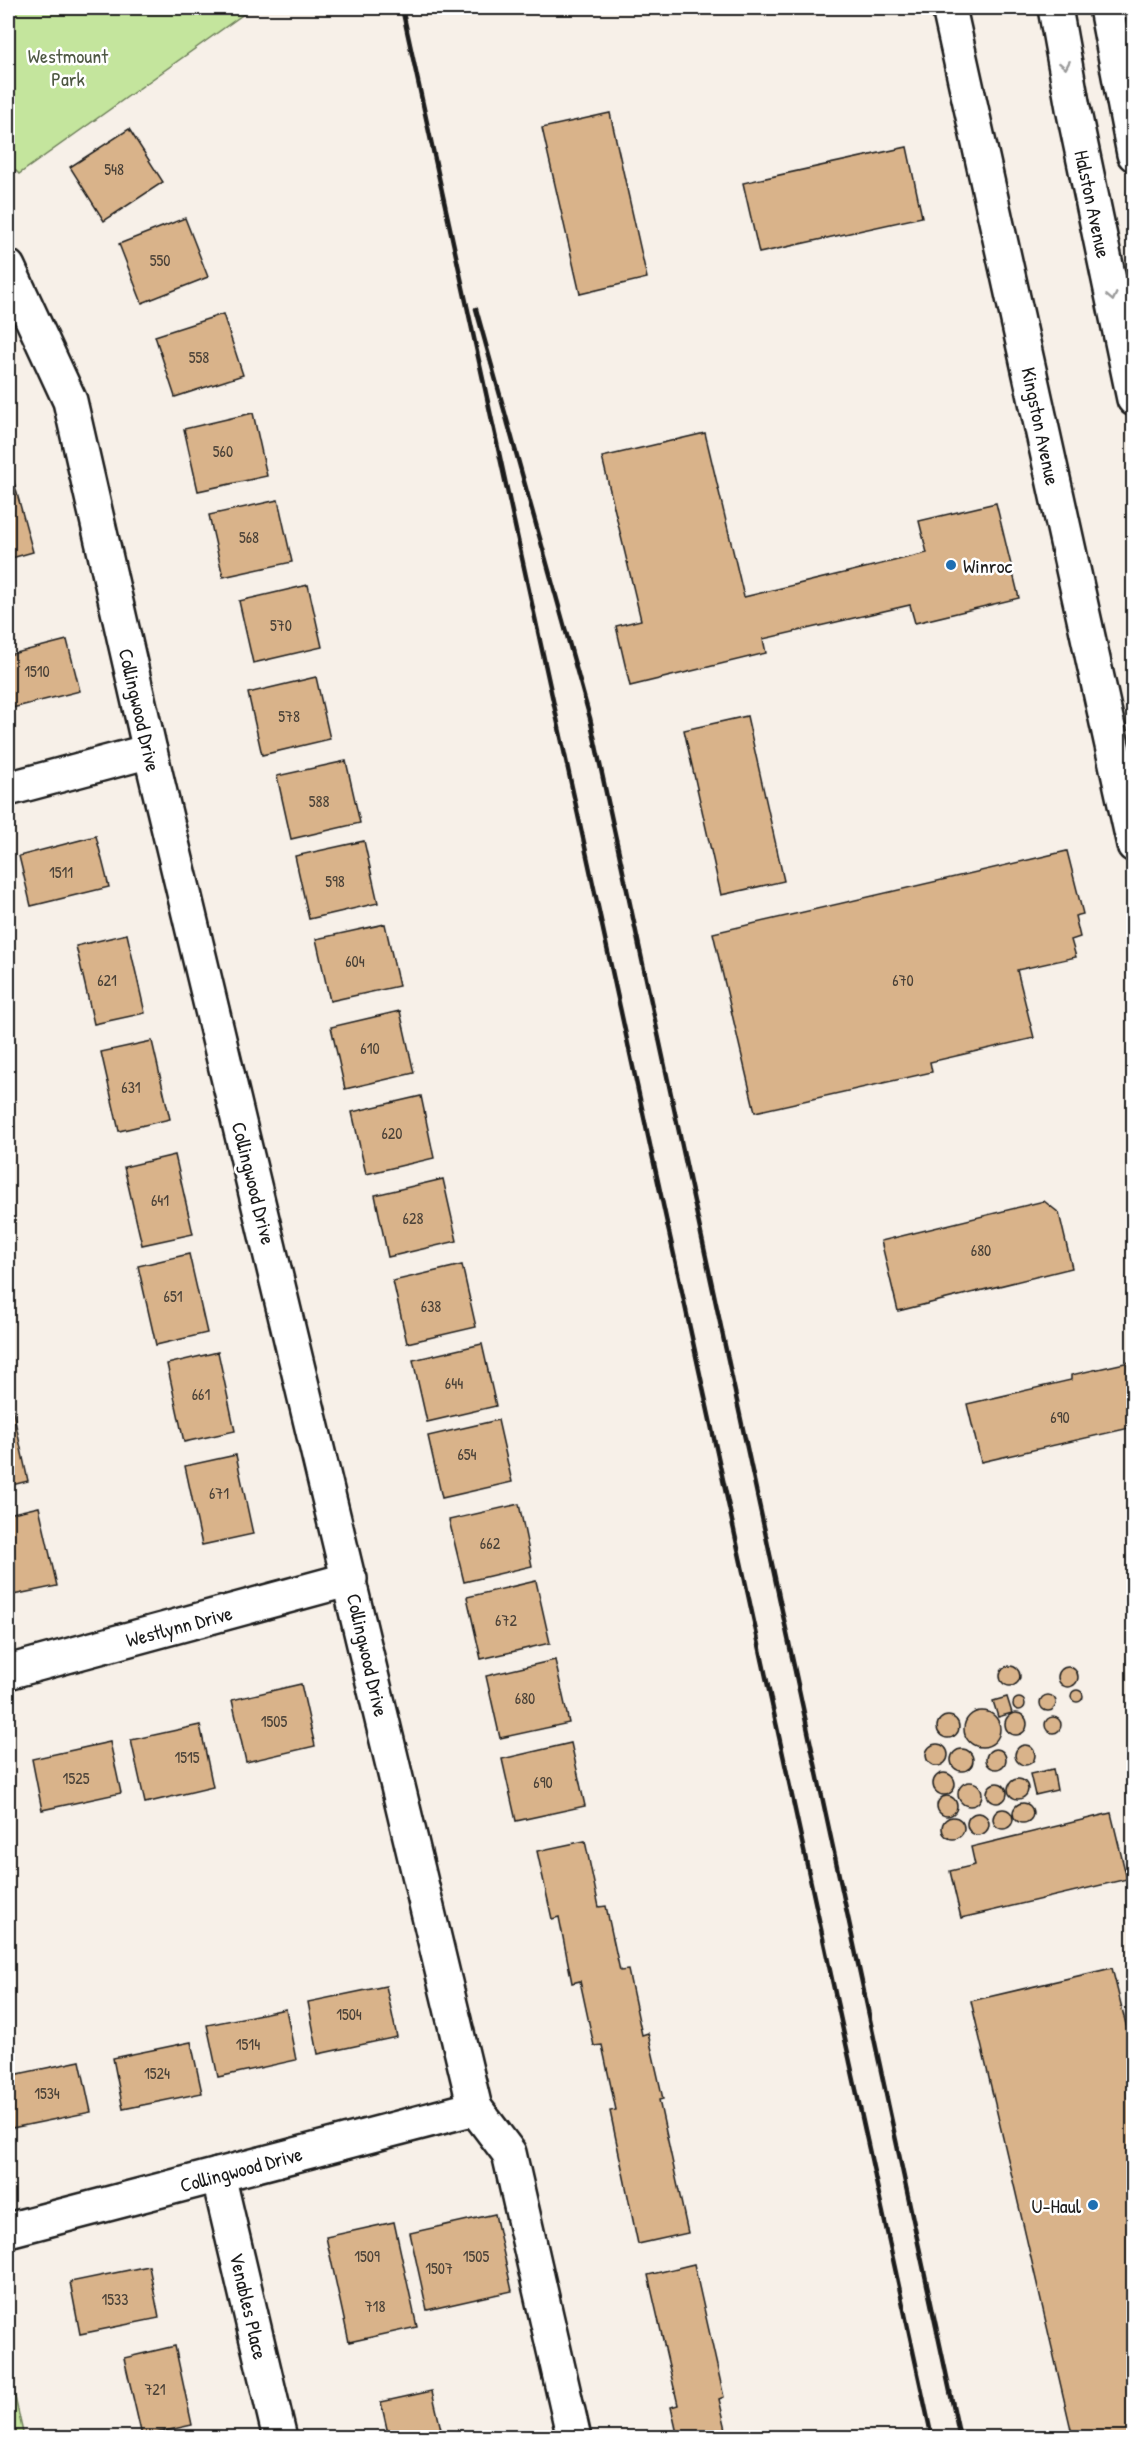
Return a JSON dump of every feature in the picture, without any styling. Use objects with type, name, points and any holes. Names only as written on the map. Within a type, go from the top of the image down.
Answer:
[{"type":"street","name":"Kingston Avenue","points":[[949,8],[1134,845]]},
{"type":"street","name":"Halston Avenue","points":[[1055,8],[1073,108],[1134,399]]},
{"type":"street","points":[[1106,8],[1134,154]]},
{"type":"street","name":"Collingwood Drive","points":[[8,267],[70,400],[150,752],[475,2108],[509,2153],[574,2438]]},
{"type":"street","points":[[8,789],[150,752]]},
{"type":"street","name":"Westlynn Drive","points":[[8,1672],[350,1579]]},
{"type":"street","name":"Collingwood Drive","points":[[8,2230],[475,2108]]},
{"type":"street","name":"Venables Place","points":[[218,2175],[280,2438]]},
{"type":"green space","name":"Westmount Park","points":[[8,8],[252,8],[19,174],[8,163]]},
{"type":"green space","points":[[8,2366],[24,2437],[8,2437]]},
{"type":"building","points":[[610,113],[647,278],[580,294],[542,128]]},
{"type":"building","points":[[129,129],[163,182],[104,221],[70,167]]},
{"type":"building","points":[[907,147],[922,217],[759,253],[743,183]]},
{"type":"building","points":[[185,218],[208,277],[142,303],[119,244]]},
{"type":"building","points":[[223,314],[243,375],[175,397],[155,336]]},
{"type":"building","points":[[253,413],[267,476],[198,491],[184,429]]},
{"type":"building","points":[[705,433],[744,597],[927,553],[919,521],[996,503],[1019,598],[915,623],[910,605],[763,639],[766,653],[630,686],[616,626],[641,620],[602,457]]},
{"type":"building","points":[[12,475],[33,552],[8,559],[8,476]]},
{"type":"building","points":[[278,500],[292,562],[223,577],[209,515]]},
{"type":"building","points":[[308,585],[322,647],[253,663],[239,601]]},
{"type":"building","points":[[67,640],[80,691],[8,709],[8,655]]},
{"type":"building","points":[[316,677],[330,739],[262,755],[248,693]]},
{"type":"building","points":[[747,716],[784,881],[721,895],[684,730]]},
{"type":"building","points":[[346,761],[360,823],[291,839],[277,776]]},
{"type":"building","points":[[96,836],[109,887],[31,906],[19,856]]},
{"type":"building","points":[[364,841],[378,903],[309,919],[295,856]]},
{"type":"building","points":[[1067,851],[1083,914],[1075,916],[1080,937],[1071,940],[1076,957],[1017,970],[1034,1038],[930,1062],[932,1072],[755,1112],[713,933]]},
{"type":"building","points":[[385,924],[399,986],[330,1001],[316,939]]},
{"type":"building","points":[[127,934],[145,1013],[94,1024],[76,946]]},
{"type":"building","points":[[400,1011],[414,1073],[345,1089],[331,1027]]},
{"type":"building","points":[[152,1041],[170,1119],[119,1131],[101,1052]]},
{"type":"building","points":[[421,1096],[434,1158],[366,1174],[352,1112]]},
{"type":"building","points":[[175,1155],[193,1234],[142,1245],[124,1167]]},
{"type":"building","points":[[443,1179],[457,1241],[388,1257],[375,1195]]},
{"type":"building","points":[[1044,1201],[1059,1213],[1072,1268],[898,1311],[881,1241]]},
{"type":"building","points":[[8,1250],[15,1283],[8,1285]]},
{"type":"building","points":[[189,1254],[207,1333],[156,1345],[138,1266]]},
{"type":"building","points":[[462,1265],[476,1327],[407,1343],[393,1281]]},
{"type":"building","points":[[482,1344],[496,1406],[427,1422],[413,1360]]},
{"type":"building","points":[[218,1352],[235,1431],[184,1442],[167,1364]]},
{"type":"building","points":[[1134,1361],[1134,1427],[981,1462],[967,1404],[1071,1380],[1071,1375]]},
{"type":"building","points":[[11,1402],[28,1481],[8,1486],[8,1403]]},
{"type":"building","points":[[498,1420],[512,1482],[442,1498],[428,1436]]},
{"type":"building","points":[[236,1455],[253,1534],[202,1545],[185,1466]]},
{"type":"building","points":[[519,1504],[532,1566],[464,1582],[449,1520]]},
{"type":"building","points":[[39,1507],[57,1586],[8,1596],[8,1514]]},
{"type":"building","points":[[536,1581],[550,1643],[481,1659],[467,1597]]},
{"type":"building","points":[[555,1660],[569,1723],[500,1738],[486,1676]]},
{"type":"building","points":[[1010,1666],[1017,1669],[1020,1676],[1017,1683],[1010,1686],[1003,1683],[1000,1676],[1003,1669]]},
{"type":"building","points":[[1064,1667],[1072,1667],[1078,1673],[1078,1681],[1072,1687],[1064,1687],[1058,1681],[1058,1673]]},
{"type":"building","points":[[301,1684],[315,1746],[246,1762],[232,1700]]},
{"type":"building","points":[[1079,1690],[1083,1696],[1079,1702],[1075,1702],[1071,1694]]},
{"type":"building","points":[[1045,1695],[1051,1695],[1056,1703],[1054,1709],[1045,1711],[1040,1706],[1040,1700]]},
{"type":"building","points":[[1007,1697],[1012,1713],[998,1717],[993,1701]]},
{"type":"building","points":[[1021,1698],[1025,1704],[1021,1710],[1017,1710],[1013,1702]]},
{"type":"building","points":[[982,1711],[995,1716],[1000,1729],[995,1742],[982,1747],[969,1742],[964,1729],[969,1716]]},
{"type":"building","points":[[1016,1713],[1024,1716],[1027,1724],[1024,1732],[1016,1735],[1008,1732],[1005,1724],[1008,1716]]},
{"type":"building","points":[[944,1716],[952,1716],[959,1723],[959,1731],[952,1738],[944,1738],[937,1731],[937,1723]]},
{"type":"building","points":[[1050,1717],[1056,1717],[1061,1725],[1059,1731],[1050,1733],[1045,1728],[1045,1722]]},
{"type":"building","points":[[200,1725],[213,1787],[145,1803],[131,1740]]},
{"type":"building","points":[[110,1742],[121,1793],[42,1810],[32,1759]]},
{"type":"building","points":[[571,1743],[585,1806],[516,1821],[502,1759]]},
{"type":"building","points":[[933,1744],[941,1744],[948,1751],[948,1759],[941,1766],[933,1766],[926,1759],[926,1751]]},
{"type":"building","points":[[1021,1745],[1029,1745],[1035,1751],[1035,1759],[1029,1765],[1021,1765],[1015,1759],[1015,1751]]},
{"type":"building","points":[[958,1749],[966,1749],[973,1756],[973,1764],[966,1771],[958,1771],[951,1764],[951,1756]]},
{"type":"building","points":[[992,1749],[1000,1749],[1006,1755],[1006,1763],[1000,1769],[992,1769],[986,1763],[986,1755]]},
{"type":"building","points":[[1053,1769],[1057,1790],[1035,1795],[1030,1774]]},
{"type":"building","points":[[940,1773],[948,1773],[955,1780],[955,1788],[948,1795],[940,1795],[933,1788],[933,1780]]},
{"type":"building","points":[[1014,1779],[1022,1779],[1028,1785],[1028,1793],[1022,1799],[1014,1799],[1008,1793],[1008,1785]]},
{"type":"building","points":[[970,1782],[978,1786],[982,1794],[978,1802],[970,1806],[962,1802],[958,1794],[962,1786]]},
{"type":"building","points":[[993,1783],[1001,1783],[1007,1789],[1007,1797],[1001,1803],[993,1803],[987,1797],[987,1789]]},
{"type":"building","points":[[943,1796],[951,1796],[957,1802],[957,1810],[951,1816],[943,1816],[937,1810],[937,1802]]},
{"type":"building","points":[[1019,1803],[1027,1803],[1033,1809],[1033,1817],[1027,1823],[1019,1823],[1013,1817],[1013,1809]]},
{"type":"building","points":[[999,1809],[1007,1809],[1013,1815],[1013,1823],[1007,1829],[999,1829],[993,1823],[993,1815]]},
{"type":"building","points":[[974,1813],[982,1813],[989,1820],[989,1828],[982,1835],[974,1835],[967,1828],[967,1820]]},
{"type":"building","points":[[1111,1813],[1127,1879],[961,1918],[950,1871],[975,1865],[971,1847]]},
{"type":"building","points":[[949,1817],[957,1817],[964,1824],[964,1832],[957,1839],[949,1839],[942,1832],[942,1824]]},
{"type":"building","points":[[585,1841],[599,1907],[606,1906],[620,1971],[628,1970],[642,2035],[648,2033],[663,2099],[659,2100],[688,2233],[638,2244],[610,2111],[616,2110],[602,2045],[594,2046],[580,1981],[572,1983],[559,1917],[552,1919],[537,1851]]},
{"type":"building","points":[[1112,1968],[1134,2057],[1134,2438],[1073,2438],[971,2001]]},
{"type":"building","points":[[386,1986],[397,2037],[318,2054],[308,2002]]},
{"type":"building","points":[[286,2009],[296,2060],[218,2077],[207,2025]]},
{"type":"building","points":[[191,2042],[202,2093],[123,2109],[113,2058]]},
{"type":"building","points":[[80,2061],[91,2112],[12,2128],[8,2105],[8,2076]]},
{"type":"building","points":[[495,2214],[512,2291],[427,2310],[410,2233]]},
{"type":"building","points":[[394,2222],[417,2327],[349,2342],[326,2237]]},
{"type":"building","points":[[694,2264],[724,2397],[719,2399],[728,2438],[678,2438],[671,2407],[678,2405],[648,2275]]},
{"type":"building","points":[[149,2266],[159,2318],[80,2334],[70,2282]]},
{"type":"building","points":[[175,2346],[192,2425],[142,2436],[124,2358]]},
{"type":"building","points":[[432,2391],[443,2438],[389,2438],[381,2402]]},
{"type":"railway","points":[[402,8],[932,2438]]},
{"type":"railway","points":[[476,309],[590,718],[960,2438]]},
{"type":"place","name":"Winroc","points":[[951,565]]},
{"type":"place","name":"U-Haul","points":[[1093,2205]]}]
